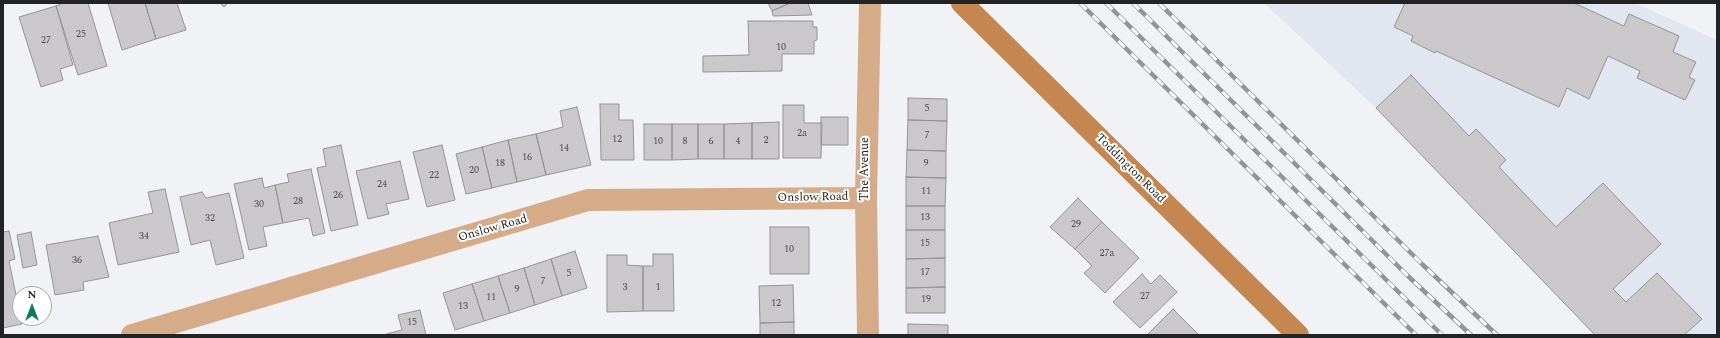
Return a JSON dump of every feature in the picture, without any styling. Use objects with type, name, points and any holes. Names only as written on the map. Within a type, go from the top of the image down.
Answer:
[{"type":"main road","name":"Toddington Road","points":[[962,3],[1298,335]]},
{"type":"street","name":"The Avenue","points":[[868,335],[866,198],[870,3]]},
{"type":"street","name":"Onslow Road","points":[[132,335],[588,200],[866,198]]},
{"type":"shaded area","points":[[1264,3],[1635,3],[1717,40],[1717,335],[1595,335],[1376,108]]},
{"type":"building","points":[[63,3],[88,3],[107,66],[78,75],[56,6]]},
{"type":"building","points":[[108,3],[145,3],[156,39],[122,50]]},
{"type":"building","points":[[145,3],[177,3],[186,30],[156,39]]},
{"type":"building","points":[[220,3],[228,3],[224,7]]},
{"type":"building","points":[[768,3],[790,3],[772,11]]},
{"type":"building","points":[[790,3],[808,3],[812,15],[773,16],[772,11]]},
{"type":"building","points":[[1405,3],[1574,3],[1624,26],[1629,14],[1679,36],[1673,52],[1696,62],[1689,77],[1695,80],[1685,100],[1637,78],[1640,71],[1608,56],[1589,99],[1567,88],[1559,107],[1411,41],[1413,36],[1394,27]]},
{"type":"building","points":[[56,6],[73,65],[60,69],[63,80],[41,87],[19,17]]},
{"type":"building","points":[[748,21],[813,21],[813,27],[817,27],[817,40],[814,41],[814,54],[782,54],[782,71],[703,72],[703,56],[749,55]]},
{"type":"building","points":[[1411,75],[1469,136],[1476,129],[1506,160],[1499,167],[1556,227],[1603,183],[1661,244],[1613,289],[1626,302],[1657,273],[1702,319],[1684,335],[1595,335],[1376,108]]},
{"type":"building","points":[[908,98],[947,99],[947,121],[908,120]]},
{"type":"building","points":[[600,104],[619,104],[619,120],[633,120],[634,160],[601,160]]},
{"type":"building","points":[[783,105],[804,105],[804,123],[822,123],[821,158],[783,158]]},
{"type":"building","points":[[577,107],[591,165],[546,175],[536,134],[563,127],[560,111]]},
{"type":"building","points":[[821,117],[848,117],[848,145],[821,145]]},
{"type":"building","points":[[908,120],[947,121],[946,151],[907,150]]},
{"type":"building","points":[[779,122],[779,159],[752,159],[752,123]]},
{"type":"building","points":[[752,123],[752,159],[724,159],[724,124]]},
{"type":"building","points":[[644,124],[672,124],[672,160],[644,160]]},
{"type":"building","points":[[672,124],[698,124],[698,159],[672,160]]},
{"type":"building","points":[[698,124],[724,124],[724,159],[698,159]]},
{"type":"building","points":[[536,134],[546,175],[517,182],[508,140]]},
{"type":"building","points":[[508,140],[517,182],[492,188],[482,147]]},
{"type":"building","points":[[341,145],[358,225],[331,231],[317,168],[326,166],[323,149]]},
{"type":"building","points":[[442,145],[455,200],[427,207],[413,152]]},
{"type":"building","points":[[482,147],[492,188],[466,194],[456,154]]},
{"type":"building","points":[[907,150],[946,151],[946,178],[906,177]]},
{"type":"building","points":[[400,161],[409,199],[386,204],[389,214],[368,219],[356,171]]},
{"type":"building","points":[[311,169],[325,233],[313,236],[309,218],[283,223],[275,185],[289,182],[287,174]]},
{"type":"building","points":[[906,177],[946,178],[945,206],[906,206]]},
{"type":"building","points":[[262,178],[264,188],[275,185],[283,223],[263,227],[267,246],[249,250],[234,184]]},
{"type":"building","points":[[165,189],[179,252],[118,265],[109,223],[153,213],[148,192]]},
{"type":"building","points":[[202,192],[206,198],[229,193],[244,258],[216,265],[210,240],[191,245],[180,197]]},
{"type":"building","points":[[1078,198],[1102,222],[1075,249],[1050,227]]},
{"type":"building","points":[[906,206],[945,206],[945,230],[906,230]]},
{"type":"building","points":[[1102,222],[1139,258],[1105,293],[1084,273],[1092,266],[1075,249]]},
{"type":"building","points":[[770,227],[809,227],[809,274],[770,274]]},
{"type":"building","points":[[906,230],[945,230],[945,258],[906,259]]},
{"type":"building","points":[[9,231],[15,259],[9,261],[14,286],[12,286],[12,326],[3,328],[3,232]]},
{"type":"building","points":[[31,232],[37,265],[23,268],[17,235]]},
{"type":"building","points":[[98,236],[109,277],[83,282],[84,290],[55,295],[46,245]]},
{"type":"building","points":[[575,251],[587,288],[562,296],[551,259]]},
{"type":"building","points":[[653,254],[673,254],[674,311],[643,311],[643,266],[653,266]]},
{"type":"building","points":[[607,255],[627,255],[627,265],[643,266],[643,311],[607,312]]},
{"type":"building","points":[[945,258],[945,287],[906,288],[906,259]]},
{"type":"building","points":[[551,259],[562,296],[535,305],[524,268]]},
{"type":"building","points":[[524,268],[535,305],[510,313],[498,276]]},
{"type":"building","points":[[1142,274],[1151,284],[1160,275],[1177,292],[1140,328],[1113,302]]},
{"type":"building","points":[[498,276],[510,313],[484,321],[472,284]]},
{"type":"building","points":[[472,284],[484,321],[455,330],[443,293]]},
{"type":"building","points":[[793,285],[794,322],[760,323],[759,286]]},
{"type":"building","points":[[945,287],[945,313],[906,313],[906,288]]},
{"type":"building","points":[[1173,309],[1199,335],[1147,335]]},
{"type":"building","points":[[420,310],[426,335],[383,335],[402,330],[398,315]]},
{"type":"building","points":[[794,322],[794,335],[760,335],[760,323]]},
{"type":"building","points":[[908,324],[948,325],[948,335],[908,335]]},
{"type":"railway","points":[[1080,3],[1416,335]]},
{"type":"railway","points":[[1106,3],[1442,335]]},
{"type":"railway","points":[[1133,3],[1410,278],[1471,335]]},
{"type":"railway","points":[[1159,3],[1423,265],[1497,335]]}]
